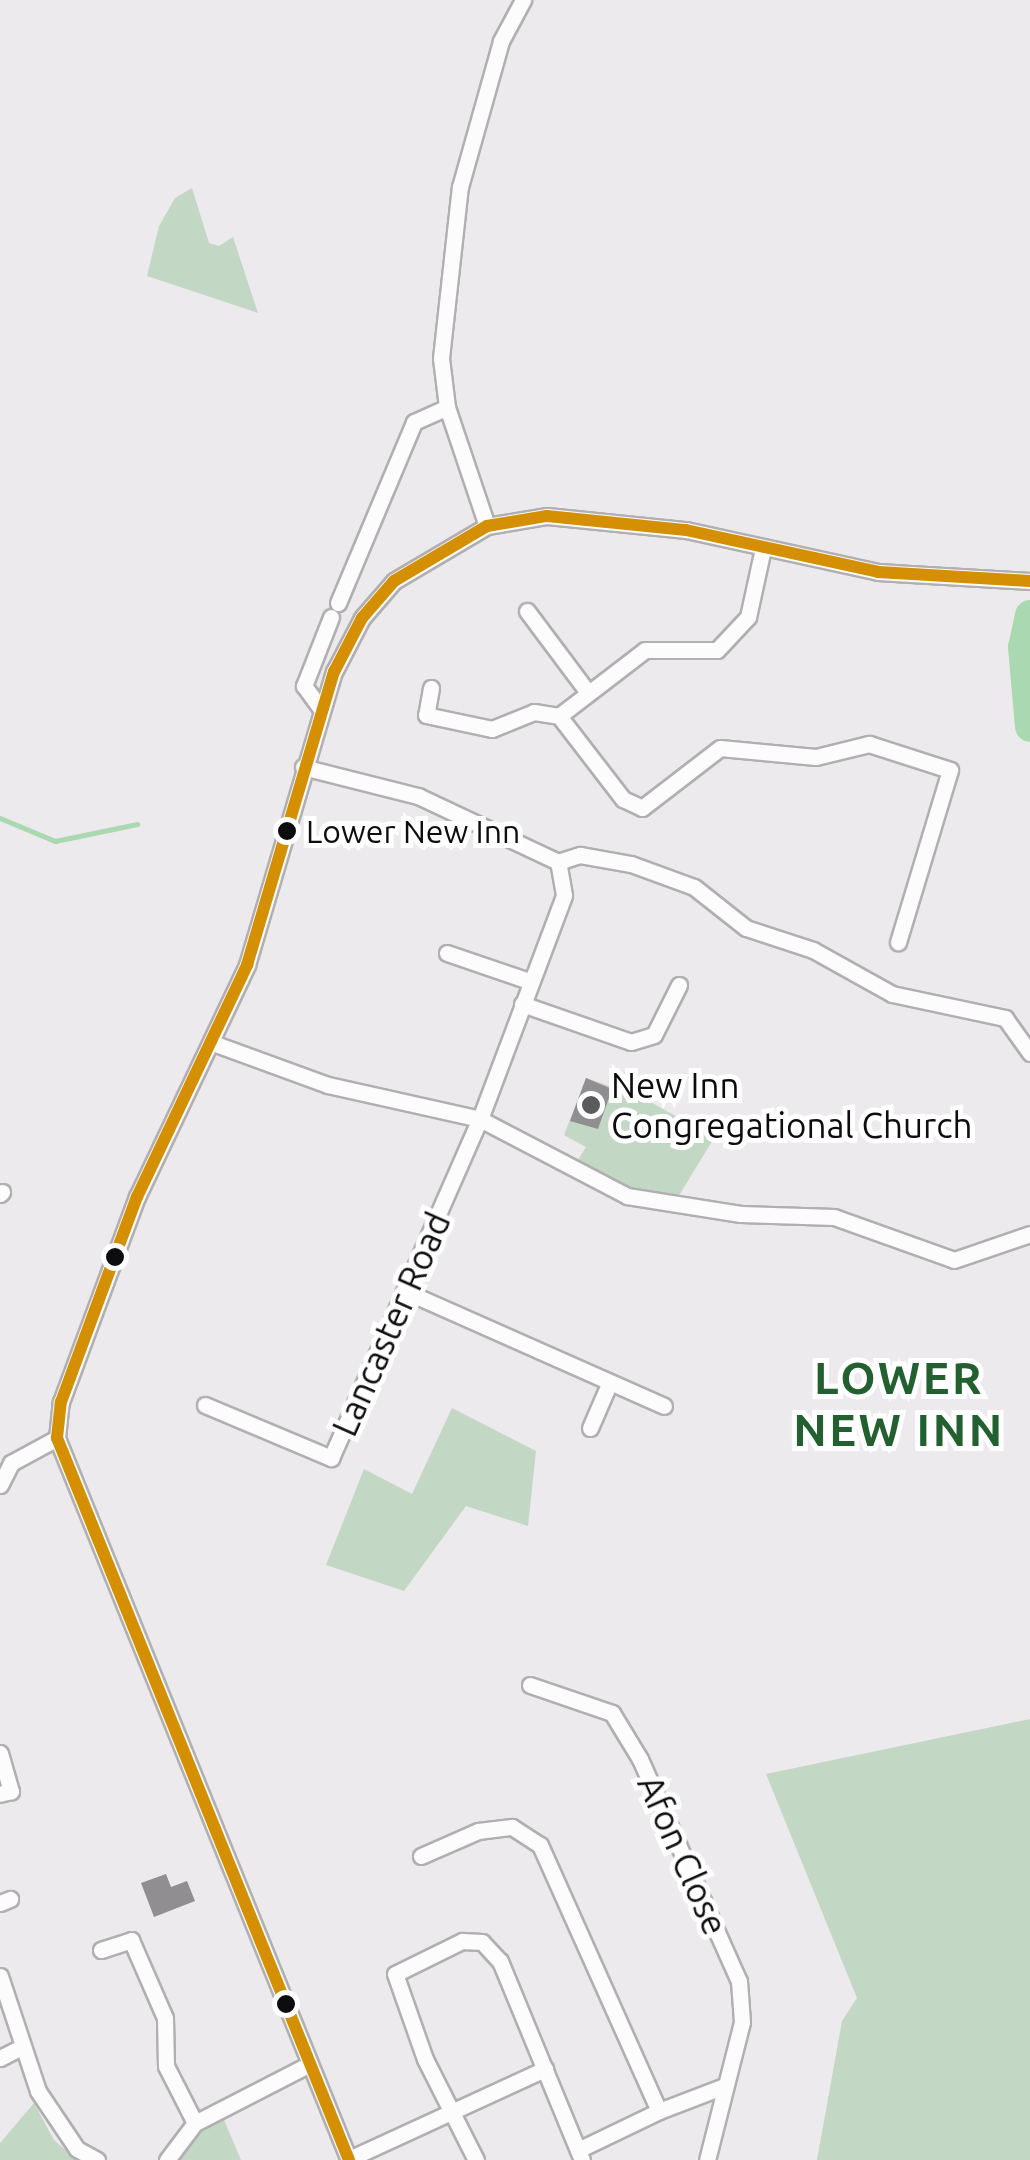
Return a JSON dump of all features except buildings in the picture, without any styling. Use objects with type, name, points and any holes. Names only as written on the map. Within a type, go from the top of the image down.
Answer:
[{"type":"street","points":[[487,526],[447,407],[441,358],[460,187],[501,40],[523,0]]},
{"type":"street","points":[[322,709],[304,686],[334,610],[414,422],[447,407]]},
{"type":"street","points":[[546,2069],[349,2160],[57,1438],[61,1402],[137,1197],[247,965],[322,709],[362,618],[394,580],[487,526],[546,516],[621,519],[878,572],[1030,581]]},
{"type":"street","points":[[559,716],[586,690],[645,650],[717,650],[748,617],[763,548]]},
{"type":"street","points":[[527,611],[586,690]]},
{"type":"street","points":[[432,688],[426,715],[492,729],[534,712],[559,716],[622,799],[642,808],[720,748],[816,757],[869,744],[950,770],[898,942]]},
{"type":"street","points":[[303,767],[418,796],[558,862],[580,855],[631,864],[694,887],[746,928],[813,950],[892,994],[1005,1018],[1030,1053]]},
{"type":"street","name":"Lancaster Road","points":[[206,1405],[331,1458],[408,1292],[480,1119],[564,895],[558,862]]},
{"type":"street","points":[[447,953],[530,981]]},
{"type":"street","points":[[522,1004],[631,1042],[654,1034],[679,984]]},
{"type":"street","points":[[213,1043],[328,1085],[480,1119],[627,1196],[741,1214],[834,1217],[954,1260],[1030,1234]]},
{"type":"street","points":[[408,1292],[664,1406]]},
{"type":"street","points":[[590,1428],[609,1384]]},
{"type":"street","points":[[0,1486],[6,1459],[57,1438]]},
{"type":"street","name":"Afon Close","points":[[530,1686],[612,1714],[640,1759],[739,1980],[742,2022],[707,2160]]},
{"type":"street","points":[[0,1753],[11,1791],[0,1794]]},
{"type":"street","points":[[421,1856],[478,1831],[512,1828],[540,1845],[659,2111]]},
{"type":"street","points":[[101,1950],[130,1940],[165,2018],[166,2066],[195,2124]]},
{"type":"street","points":[[476,2160],[452,2114],[395,1974],[462,1940],[482,1942],[500,1961],[580,2155],[659,2111],[724,2086]]},
{"type":"street","points":[[0,1976],[38,2091],[77,2149],[97,2160]]},
{"type":"street","points":[[0,2058],[22,2048]]},
{"type":"street","points":[[167,2160],[195,2124],[310,2064]]},
{"type":"green space","points":[[192,188],[209,243],[219,246],[233,237],[258,313],[147,276],[159,226],[175,198]]},
{"type":"green space","points":[[586,1078],[642,1097],[714,1138],[677,1199],[627,1196],[573,1168],[586,1147],[564,1135]]},
{"type":"green space","points":[[452,1408],[536,1451],[528,1526],[466,1506],[404,1591],[326,1565],[364,1469],[412,1494]]},
{"type":"green space","points":[[1030,1719],[1030,2160],[817,2160],[842,2021],[857,1998],[766,1774]]},
{"type":"green space","points":[[34,2103],[54,2140],[77,2160],[0,2160],[0,2143]]},
{"type":"green space","points":[[222,2115],[241,2160],[180,2160],[188,2144]]},
{"type":"waterway","points":[[1030,615],[1023,647],[1030,727]]},
{"type":"waterway","points":[[0,818],[55,841],[137,824]]},
{"type":"transit line","points":[[349,2160],[57,1438],[61,1402],[137,1197],[247,965],[334,672],[362,618],[394,581],[487,526],[547,516],[686,530],[878,572],[1030,581]]},
{"type":"place","name":"Lower New Inn","points":[[287,831]]},
{"type":"place","name":"New Inn Congregational Church","points":[[591,1105]]},
{"type":"district","name":"LOWER NEW INN","points":[[899,1404]]}]
